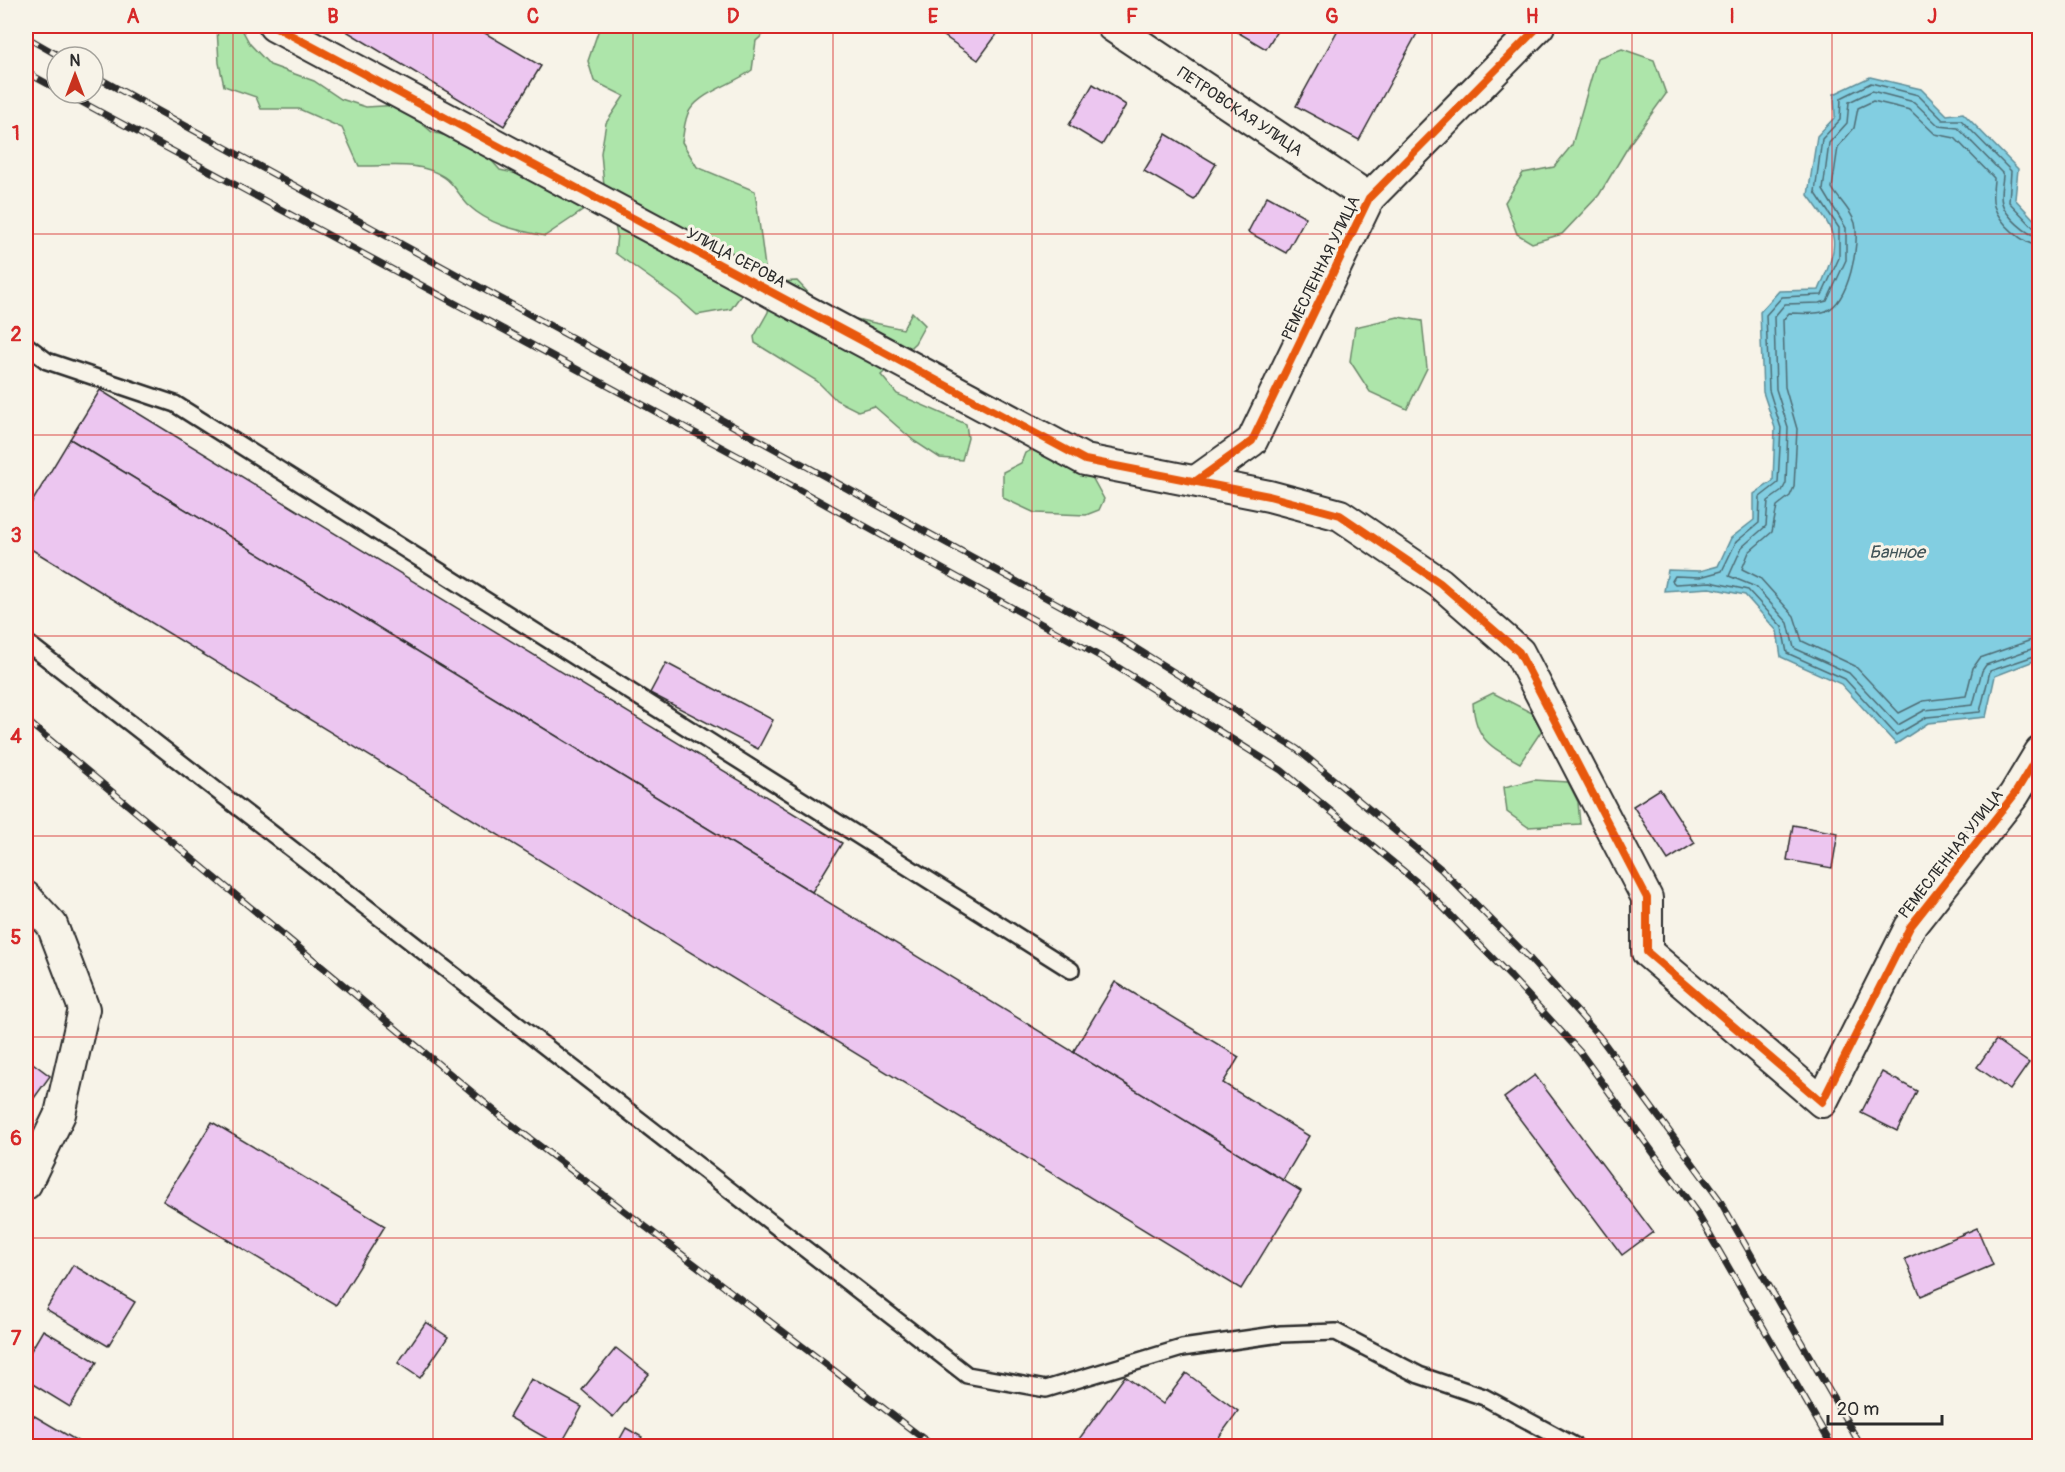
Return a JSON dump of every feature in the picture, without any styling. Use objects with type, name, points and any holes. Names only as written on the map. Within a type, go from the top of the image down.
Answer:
[{"type":"street","name":"УЛИЦА СЕРОВА","points":[[274,26],[1085,460],[1269,496],[1340,515],[1440,583],[1519,652],[1647,898],[1647,952],[1822,1102]]},
{"type":"street","name":"ПЕТРОВСКАЯ УЛИЦА","points":[[1112,26],[1369,198]]},
{"type":"street","name":"РЕМЕСЛЕННАЯ УЛИЦА","points":[[1196,481],[1252,441],[1369,198],[1539,26]]},
{"type":"street","name":"РЕМЕСЛЕННАЯ УЛИЦА","points":[[1822,1102],[1910,927],[2014,795],[2040,752]]},
{"type":"street","points":[[26,897],[52,925],[84,1009],[60,1114],[26,1184]]},
{"type":"lane","points":[[26,345],[47,361],[175,404],[1071,970]]},
{"type":"lane","points":[[26,642],[966,1375],[1046,1389],[1182,1348],[1281,1334],[1336,1332],[1419,1375],[1484,1397],[1575,1446]]},
{"type":"green space","points":[[240,26],[250,44],[270,65],[314,81],[341,99],[366,107],[400,105],[432,132],[477,144],[500,170],[527,176],[604,186],[601,153],[606,123],[624,96],[594,81],[588,61],[600,26],[773,26],[756,41],[752,70],[703,98],[690,110],[685,121],[682,142],[697,167],[755,191],[765,267],[751,281],[731,309],[697,315],[678,298],[615,253],[617,235],[611,206],[590,206],[545,236],[504,226],[486,218],[468,205],[448,180],[424,168],[359,166],[342,128],[299,109],[261,109],[256,97],[224,86],[219,63],[217,28]]},
{"type":"green space","points":[[1622,49],[1654,60],[1666,94],[1631,142],[1599,195],[1562,234],[1532,243],[1517,234],[1505,202],[1523,173],[1554,167],[1572,145],[1597,58]]},
{"type":"green space","points":[[797,281],[819,304],[851,318],[903,329],[912,312],[925,325],[915,343],[881,375],[897,394],[966,424],[968,438],[962,460],[940,458],[914,441],[874,406],[858,411],[836,400],[817,381],[755,343],[754,337],[768,312],[773,282]]},
{"type":"green space","points":[[1398,317],[1422,321],[1427,368],[1407,409],[1370,392],[1350,361],[1355,327]]},
{"type":"green space","points":[[1040,446],[1054,462],[1077,468],[1093,479],[1104,499],[1099,510],[1086,515],[1035,513],[1003,498],[1003,472],[1021,463],[1025,453]]},
{"type":"green space","points":[[1493,693],[1532,713],[1542,730],[1520,763],[1492,746],[1481,734],[1477,725],[1473,703]]},
{"type":"green space","points":[[1534,780],[1568,782],[1578,802],[1580,824],[1528,827],[1507,812],[1504,787]]},
{"type":"water","name":"Банное","points":[[1870,77],[1921,89],[1947,115],[1963,113],[2018,169],[2015,199],[2040,226],[2039,659],[1995,676],[1986,717],[1928,723],[1896,744],[1841,684],[1781,657],[1777,631],[1745,595],[1710,588],[1664,591],[1668,570],[1700,571],[1718,566],[1731,538],[1754,520],[1754,494],[1773,481],[1775,428],[1763,392],[1760,312],[1779,291],[1819,290],[1831,260],[1833,240],[1826,221],[1808,195],[1817,136],[1835,117],[1834,94]]},
{"type":"building","points":[[338,26],[473,26],[541,66],[504,126]]},
{"type":"building","points":[[930,26],[1003,26],[978,60]]},
{"type":"building","points":[[1227,26],[1280,26],[1266,49]]},
{"type":"building","points":[[1340,26],[1421,26],[1359,140],[1296,106]]},
{"type":"building","points":[[1093,84],[1126,105],[1102,145],[1069,125]]},
{"type":"building","points":[[1166,134],[1216,164],[1194,200],[1144,171]]},
{"type":"building","points":[[1267,196],[1306,217],[1286,253],[1248,232]]},
{"type":"building","points":[[100,390],[842,843],[812,892],[70,439]]},
{"type":"building","points":[[70,439],[1301,1191],[1241,1289],[26,546],[26,512]]},
{"type":"building","points":[[666,663],[773,720],[758,749],[650,693]]},
{"type":"building","points":[[1660,789],[1695,843],[1668,860],[1633,806]]},
{"type":"building","points":[[1793,825],[1838,833],[1832,868],[1787,860]]},
{"type":"building","points":[[1115,982],[1239,1057],[1223,1083],[1309,1136],[1283,1180],[1073,1052]]},
{"type":"building","points":[[1996,1040],[2029,1063],[2010,1090],[1977,1067]]},
{"type":"building","points":[[26,1058],[50,1076],[29,1105],[26,1102]]},
{"type":"building","points":[[1882,1072],[1917,1091],[1897,1131],[1861,1113]]},
{"type":"building","points":[[1535,1075],[1653,1232],[1622,1255],[1504,1098]]},
{"type":"building","points":[[212,1122],[385,1226],[336,1305],[163,1201]]},
{"type":"building","points":[[1977,1228],[1993,1265],[1921,1296],[1905,1259]]},
{"type":"building","points":[[73,1265],[135,1302],[108,1346],[46,1309]]},
{"type":"building","points":[[426,1322],[448,1337],[420,1378],[398,1363]]},
{"type":"building","points":[[43,1330],[97,1362],[70,1407],[26,1380],[26,1359]]},
{"type":"building","points":[[616,1348],[649,1374],[613,1417],[582,1390]]},
{"type":"building","points":[[1186,1373],[1238,1411],[1216,1441],[1223,1446],[1074,1446],[1125,1376],[1163,1404]]},
{"type":"building","points":[[531,1379],[582,1407],[560,1446],[509,1417]]},
{"type":"building","points":[[26,1411],[79,1442],[76,1446],[26,1446]]},
{"type":"building","points":[[626,1428],[642,1437],[637,1446],[616,1446]]},
{"type":"railway","points":[[26,37],[45,48]]},
{"type":"railway","points":[[26,72],[45,82]]},
{"type":"railway","points":[[105,82],[1116,636],[1297,749],[1441,869],[1530,959],[1599,1036],[1719,1199],[1861,1446]]},
{"type":"railway","points":[[87,105],[749,462],[1103,658],[1281,770],[1424,888],[1580,1052],[1697,1213],[1832,1446]]},
{"type":"railway","points":[[26,720],[503,1118],[933,1446]]},
{"type":"cycle path","points":[[274,26],[1085,460],[1269,496],[1340,515],[1440,583],[1519,652],[1647,898],[1647,952],[1822,1102],[1910,927],[2014,795],[2040,752]]},
{"type":"cycle path","points":[[1196,481],[1252,441],[1369,198],[1539,26]]}]
